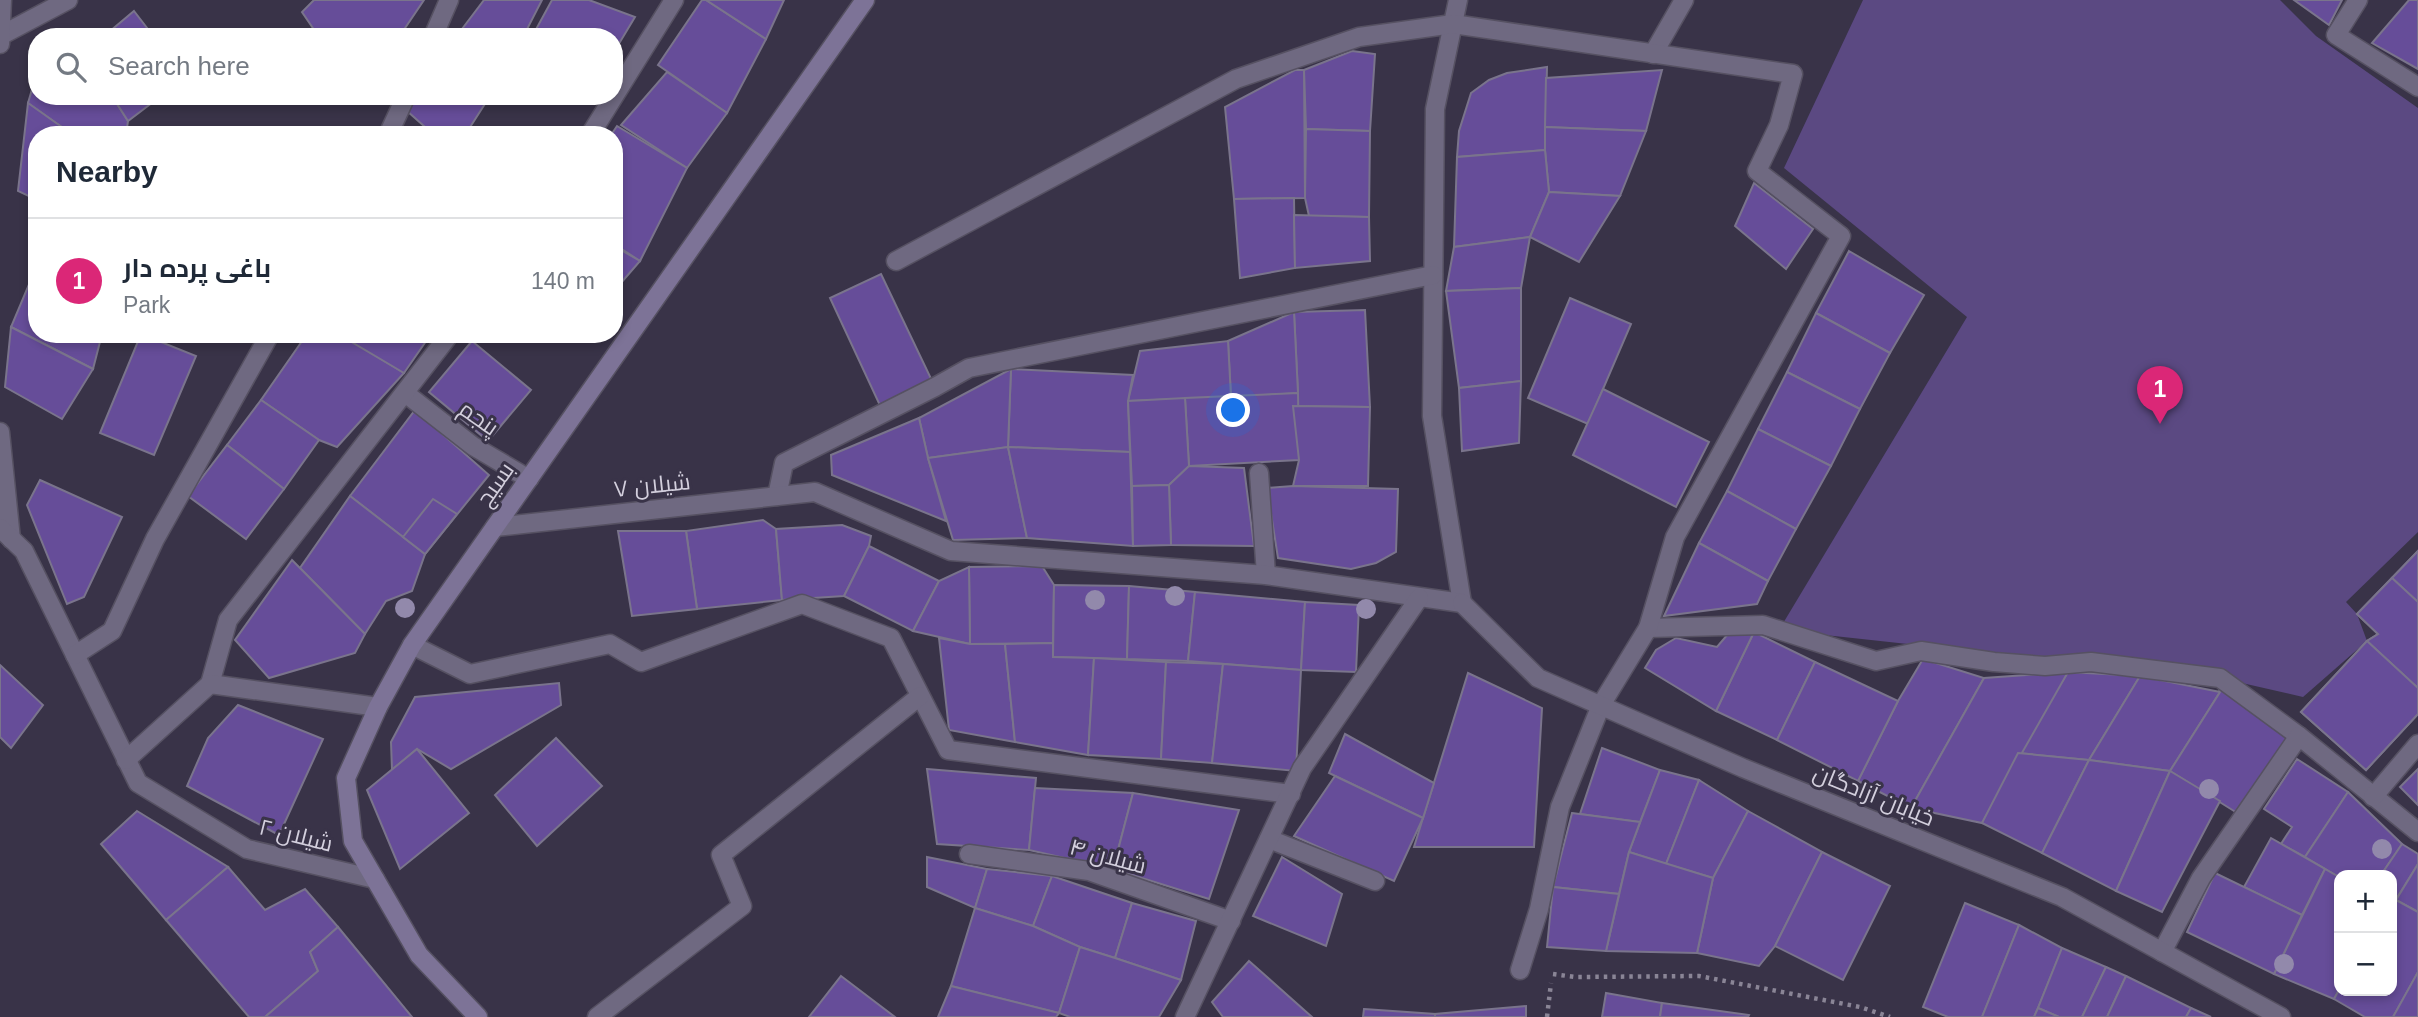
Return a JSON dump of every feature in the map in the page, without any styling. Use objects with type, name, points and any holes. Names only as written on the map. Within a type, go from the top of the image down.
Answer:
[{"type":"street","points":[[0,44],[2,0]]},
{"type":"street","points":[[0,36],[68,0]]},
{"type":"street","points":[[437,28],[449,0]]},
{"type":"street","points":[[623,82],[674,0]]},
{"type":"street","name":"بسیج","points":[[478,1017],[419,956],[353,841],[346,778],[378,707],[412,645],[865,0]]},
{"type":"street","points":[[1259,473],[1266,575],[1462,603],[1432,416],[1435,109],[1458,0]]},
{"type":"street","points":[[1653,54],[1684,0]]},
{"type":"street","points":[[2358,0],[2336,35],[2418,87]]},
{"type":"street","points":[[896,261],[1236,79],[1359,37],[1453,24],[1793,74],[1779,125],[1757,171],[1841,236],[1675,537],[1648,628],[1601,705],[1560,807],[1539,909],[1520,970]]},
{"type":"street","points":[[392,126],[402,105]]},
{"type":"street","points":[[596,126],[609,105]]},
{"type":"street","points":[[778,495],[784,463],[969,368],[1433,275]]},
{"type":"street","points":[[75,655],[112,631],[155,539],[265,343]]},
{"type":"street","points":[[0,432],[6,533],[24,551],[127,760],[210,684],[228,620],[443,343]]},
{"type":"street","name":"پنجم","points":[[405,393],[472,446],[529,479]]},
{"type":"street","name":"شیلان ۷","points":[[495,527],[815,492],[951,551],[1266,575]]},
{"type":"street","points":[[1185,1017],[1302,768],[1419,598]]},
{"type":"street","name":"خیابان آزادگان","points":[[1462,603],[1538,678],[1743,768],[2062,897],[2281,1017]]},
{"type":"street","points":[[412,645],[470,674],[610,643],[641,662],[802,604],[891,638],[948,750],[1291,794]]},
{"type":"street","points":[[1648,628],[1763,625],[1876,661],[1921,651],[1994,662],[2045,666],[2091,662],[2220,678],[2299,736],[2418,832]]},
{"type":"street","points":[[210,684],[378,707]]},
{"type":"street","points":[[597,1017],[742,906],[720,855],[920,696]]},
{"type":"street","points":[[2162,952],[2201,878],[2299,736]]},
{"type":"street","points":[[2374,797],[2418,744]]},
{"type":"street","name":"شیلان ۲","points":[[127,760],[138,783],[247,849],[375,879]]},
{"type":"street","points":[[1269,839],[1375,881]]},
{"type":"street","name":"شیلان ۴","points":[[969,854],[1089,871],[1231,921]]},
{"type":"path","points":[[1547,1017],[1552,974]]},
{"type":"path","points":[[1575,977],[1699,976],[1860,1007],[1890,1017]]},
{"type":"shaded area","points":[[1863,0],[2280,0],[2316,36],[2418,108],[2418,532],[2346,602],[2357,614],[2367,641],[2303,697],[2220,678],[1779,630],[1967,317],[1784,168]]},
{"type":"building","points":[[314,0],[424,0],[405,28],[313,28],[302,12]]},
{"type":"building","points":[[484,0],[542,0],[528,28],[463,28]]},
{"type":"building","points":[[552,0],[589,0],[635,17],[623,37],[623,28],[537,28]]},
{"type":"building","points":[[702,0],[766,39],[727,113],[658,65]]},
{"type":"building","points":[[706,0],[784,0],[766,39]]},
{"type":"building","points":[[2294,0],[2342,0],[2329,25]]},
{"type":"building","points":[[2409,0],[2418,0],[2418,69],[2372,43]]},
{"type":"building","points":[[134,11],[147,28],[114,28]]},
{"type":"building","points":[[1352,51],[1375,54],[1370,131],[1306,129],[1304,70]]},
{"type":"building","points":[[1547,67],[1545,150],[1457,157],[1459,131],[1471,93],[1489,80],[1507,73]]},
{"type":"building","points":[[1295,70],[1304,70],[1305,198],[1234,199],[1225,107]]},
{"type":"building","points":[[1662,70],[1646,131],[1545,127],[1546,78]]},
{"type":"building","points":[[667,72],[727,113],[687,168],[621,125]]},
{"type":"building","points":[[28,103],[60,126],[28,126],[28,196],[18,191]]},
{"type":"building","points":[[31,105],[118,105],[128,121],[127,126],[60,126]]},
{"type":"building","points":[[118,105],[149,105],[128,121]]},
{"type":"building","points":[[410,105],[484,105],[471,126],[424,126],[406,110]]},
{"type":"building","points":[[1545,127],[1646,131],[1620,196],[1549,192]]},
{"type":"building","points":[[1306,129],[1370,131],[1369,217],[1309,216],[1305,198]]},
{"type":"building","points":[[623,130],[687,168],[640,261],[623,250]]},
{"type":"building","points":[[1545,150],[1549,192],[1530,237],[1454,247],[1457,157]]},
{"type":"building","points":[[1754,183],[1813,229],[1786,269],[1735,226]]},
{"type":"building","points":[[1549,192],[1620,196],[1579,262],[1530,237]]},
{"type":"building","points":[[1294,198],[1295,268],[1240,278],[1234,199]]},
{"type":"building","points":[[1294,215],[1369,217],[1370,261],[1295,268]]},
{"type":"building","points":[[1530,237],[1521,288],[1446,291],[1454,247]]},
{"type":"building","points":[[623,251],[640,261],[623,281]]},
{"type":"building","points":[[1849,251],[1924,295],[1890,353],[1816,313]]},
{"type":"building","points":[[881,274],[935,387],[883,412],[830,298]]},
{"type":"building","points":[[28,287],[28,336],[11,327]]},
{"type":"building","points":[[1521,288],[1521,381],[1459,388],[1446,291]]},
{"type":"building","points":[[1570,298],[1631,324],[1588,424],[1528,398]]},
{"type":"building","points":[[1365,310],[1370,407],[1293,406],[1298,393],[1294,312]]},
{"type":"building","points":[[1294,312],[1298,393],[1231,397],[1228,341]]},
{"type":"building","points":[[1816,313],[1890,353],[1860,409],[1787,372]]},
{"type":"building","points":[[11,327],[28,336],[28,343],[42,343],[93,369],[62,419],[5,387]]},
{"type":"building","points":[[1228,341],[1231,397],[1128,401],[1140,351]]},
{"type":"building","points":[[42,343],[100,343],[93,369]]},
{"type":"building","points":[[137,343],[164,343],[196,356],[154,455],[100,433]]},
{"type":"building","points":[[301,343],[355,343],[404,373],[337,447],[319,440],[261,400]]},
{"type":"building","points":[[353,343],[425,343],[404,373]]},
{"type":"building","points":[[470,343],[474,343],[531,390],[488,441],[429,392]]},
{"type":"building","points":[[1011,369],[1133,375],[1128,401],[1130,452],[1008,447]]},
{"type":"building","points":[[1011,369],[1008,447],[928,458],[919,418]]},
{"type":"building","points":[[1787,372],[1860,409],[1831,466],[1758,429]]},
{"type":"building","points":[[1521,381],[1519,443],[1462,451],[1459,388]]},
{"type":"building","points":[[1603,389],[1709,442],[1676,507],[1573,455]]},
{"type":"building","points":[[1298,393],[1299,460],[1189,466],[1185,398]]},
{"type":"building","points":[[1185,398],[1189,466],[1169,485],[1132,486],[1128,401]]},
{"type":"building","points":[[261,400],[319,440],[284,489],[227,445]]},
{"type":"building","points":[[1293,406],[1370,407],[1368,486],[1293,486],[1299,460]]},
{"type":"building","points":[[415,410],[489,475],[425,554],[350,496]]},
{"type":"building","points":[[919,418],[946,521],[832,475],[831,455]]},
{"type":"building","points":[[1758,429],[1831,466],[1796,529],[1727,491]]},
{"type":"building","points":[[227,445],[284,489],[246,539],[188,496]]},
{"type":"building","points":[[1008,447],[1027,538],[953,540],[928,458]]},
{"type":"building","points":[[1008,447],[1130,452],[1133,546],[1027,538]]},
{"type":"building","points":[[1189,466],[1244,468],[1254,546],[1171,545],[1169,485]]},
{"type":"building","points":[[40,480],[122,517],[84,597],[67,604],[27,505]]},
{"type":"building","points":[[1169,485],[1171,545],[1133,546],[1132,486]]},
{"type":"building","points":[[1293,486],[1398,489],[1396,552],[1376,563],[1351,569],[1278,558],[1267,488]]},
{"type":"building","points":[[1727,491],[1796,529],[1768,581],[1699,543]]},
{"type":"building","points":[[350,496],[425,554],[412,591],[386,601],[365,634],[300,568]]},
{"type":"building","points":[[433,499],[457,514],[425,554],[403,537]]},
{"type":"building","points":[[763,520],[776,529],[782,600],[697,609],[686,531]]},
{"type":"building","points":[[842,525],[871,536],[869,546],[844,596],[782,600],[776,529]]},
{"type":"building","points":[[618,531],[686,531],[697,609],[632,616]]},
{"type":"building","points":[[1699,543],[1768,581],[1757,604],[1664,616]]},
{"type":"building","points":[[869,546],[939,581],[913,631],[844,596]]},
{"type":"building","points":[[2418,551],[2418,714],[2366,770],[2301,712],[2367,641],[2378,634],[2357,614]]},
{"type":"building","points":[[2418,551],[2418,602],[2392,578]]},
{"type":"building","points":[[292,560],[365,634],[355,653],[269,678],[235,640]]},
{"type":"building","points":[[1042,566],[1054,585],[1053,643],[970,644],[969,567]]},
{"type":"building","points":[[969,567],[970,644],[913,631],[939,581]]},
{"type":"building","points":[[2392,578],[2418,602],[2418,688],[2367,641],[2378,634],[2357,614]]},
{"type":"building","points":[[1054,585],[1129,586],[1127,659],[1053,657]]},
{"type":"building","points":[[1129,586],[1195,592],[1188,661],[1127,659]]},
{"type":"building","points":[[1195,592],[1305,602],[1301,670],[1188,661]]},
{"type":"building","points":[[1305,602],[1359,605],[1356,672],[1301,670]]},
{"type":"building","points":[[1754,632],[1815,662],[1777,740],[1716,711]]},
{"type":"building","points":[[1754,632],[1716,711],[1645,668],[1656,650],[1676,638],[1717,647],[1728,634]]},
{"type":"building","points":[[939,638],[970,644],[1005,644],[1015,742],[949,730]]},
{"type":"building","points":[[2367,641],[2418,688],[2418,714],[2366,770],[2301,712]]},
{"type":"building","points":[[1053,643],[1053,657],[1094,658],[1088,755],[1015,742],[1005,644]]},
{"type":"building","points":[[1094,658],[1166,662],[1161,759],[1088,755]]},
{"type":"building","points":[[1923,659],[1984,678],[1911,808],[1858,781],[1898,701]]},
{"type":"building","points":[[1166,662],[1223,664],[1212,763],[1161,759]]},
{"type":"building","points":[[1815,662],[1898,701],[1858,781],[1777,740]]},
{"type":"building","points":[[1223,664],[1301,670],[1296,771],[1212,763]]},
{"type":"building","points":[[0,665],[43,705],[11,748],[0,737]]},
{"type":"building","points":[[2068,672],[2140,676],[2089,760],[2018,753]]},
{"type":"building","points":[[2068,672],[1982,823],[1911,808],[1984,678]]},
{"type":"building","points":[[1468,673],[1542,708],[1534,847],[1414,847]]},
{"type":"building","points":[[2140,676],[2220,692],[2170,771],[2089,760]]},
{"type":"building","points":[[559,683],[561,705],[451,769],[417,749],[392,770],[391,742],[415,697]]},
{"type":"building","points":[[2219,689],[2294,739],[2242,816],[2170,771],[2220,692]]},
{"type":"building","points":[[238,705],[323,739],[279,835],[187,786],[208,738]]},
{"type":"building","points":[[1345,734],[1434,783],[1423,818],[1329,773]]},
{"type":"building","points":[[556,738],[602,786],[537,846],[495,795]]},
{"type":"building","points":[[1602,748],[1660,770],[1640,822],[1580,814]]},
{"type":"building","points":[[417,749],[469,813],[400,869],[367,790]]},
{"type":"building","points":[[2018,753],[2089,760],[2042,853],[1982,823]]},
{"type":"building","points":[[2297,759],[2348,792],[2305,857],[2281,844],[2292,827],[2264,809]]},
{"type":"building","points":[[2089,760],[2170,771],[2116,891],[2042,853]]},
{"type":"building","points":[[927,769],[1036,778],[1029,850],[937,844]]},
{"type":"building","points":[[2418,769],[2418,805],[2400,787]]},
{"type":"building","points":[[1660,770],[1699,780],[1666,864],[1629,852]]},
{"type":"building","points":[[2170,771],[2220,801],[2162,912],[2116,891]]},
{"type":"building","points":[[1335,776],[1423,818],[1394,881],[1294,836]]},
{"type":"building","points":[[1699,780],[1748,811],[1713,878],[1666,864]]},
{"type":"building","points":[[1035,788],[1133,793],[1113,869],[1029,850]]},
{"type":"building","points":[[2348,792],[2402,844],[2384,870],[2334,870],[2334,874],[2305,857]]},
{"type":"building","points":[[1133,793],[1239,810],[1209,899],[1113,869]]},
{"type":"building","points":[[137,811],[228,867],[166,920],[101,844]]},
{"type":"building","points":[[1748,811],[1822,852],[1775,946],[1759,966],[1697,953],[1713,878]]},
{"type":"building","points":[[1572,813],[1640,822],[1629,852],[1619,894],[1553,887]]},
{"type":"building","points":[[2271,838],[2325,869],[2302,915],[2244,887]]},
{"type":"building","points":[[2402,844],[2418,854],[2418,864],[2397,898],[2397,870],[2384,870]]},
{"type":"building","points":[[1629,852],[1713,878],[1697,953],[1606,951]]},
{"type":"building","points":[[1822,852],[1890,886],[1843,980],[1775,946]]},
{"type":"building","points":[[927,857],[987,869],[975,908],[927,887]]},
{"type":"building","points":[[1282,857],[1342,894],[1326,946],[1253,916]]},
{"type":"building","points":[[2418,864],[2418,912],[2397,898]]},
{"type":"building","points":[[228,867],[265,910],[305,889],[338,927],[310,952],[318,971],[265,1017],[249,1017],[166,920]]},
{"type":"building","points":[[987,869],[1052,876],[1033,926],[975,908]]},
{"type":"building","points":[[2325,869],[2334,874],[2336,996],[2334,999],[2274,974]]},
{"type":"building","points":[[2215,873],[2302,915],[2274,974],[2187,932]]},
{"type":"building","points":[[1052,876],[1132,903],[1115,958],[1080,947],[1033,926]]},
{"type":"building","points":[[1553,887],[1619,894],[1606,951],[1547,947]]},
{"type":"building","points":[[2397,901],[2418,912],[2418,972],[2393,1017],[2365,1017],[2334,999],[2336,996],[2397,996]]},
{"type":"building","points":[[1132,903],[1196,921],[1181,980],[1115,958]]},
{"type":"building","points":[[1965,903],[2019,925],[1982,1017],[1948,1017],[1923,1007]]},
{"type":"building","points":[[975,908],[1033,926],[1080,947],[1059,1013],[951,986]]},
{"type":"building","points":[[2019,925],[2062,948],[2038,1008],[2034,1017],[1982,1017]]},
{"type":"building","points":[[338,927],[412,1017],[265,1017],[318,971],[310,952]]},
{"type":"building","points":[[1080,947],[1181,980],[1159,1017],[1070,1017],[1059,1013]]},
{"type":"building","points":[[2062,948],[2106,967],[2082,1017],[2059,1017],[2038,1008]]},
{"type":"building","points":[[1249,961],[1312,1017],[1223,1017],[1212,1002]]},
{"type":"building","points":[[2106,967],[2126,976],[2107,1017],[2082,1017]]},
{"type":"building","points":[[2418,972],[2418,1017],[2393,1017]]},
{"type":"building","points":[[841,976],[895,1017],[809,1017]]},
{"type":"building","points":[[2126,976],[2191,1008],[2186,1017],[2107,1017]]},
{"type":"building","points":[[951,986],[1059,1013],[1056,1017],[938,1017]]},
{"type":"building","points":[[1606,993],[1662,1003],[1660,1017],[1602,1017]]},
{"type":"building","points":[[1662,1003],[1749,1015],[1660,1017]]},
{"type":"building","points":[[1526,1006],[1526,1017],[1435,1017],[1435,1014]]},
{"type":"building","points":[[2038,1008],[2059,1017],[2034,1017]]},
{"type":"building","points":[[2191,1008],[2211,1017],[2186,1017]]},
{"type":"building","points":[[1364,1009],[1435,1014],[1435,1017],[1363,1017]]},
{"type":"place","name":"باغی پرده دار","points":[[2160,424]]}]
